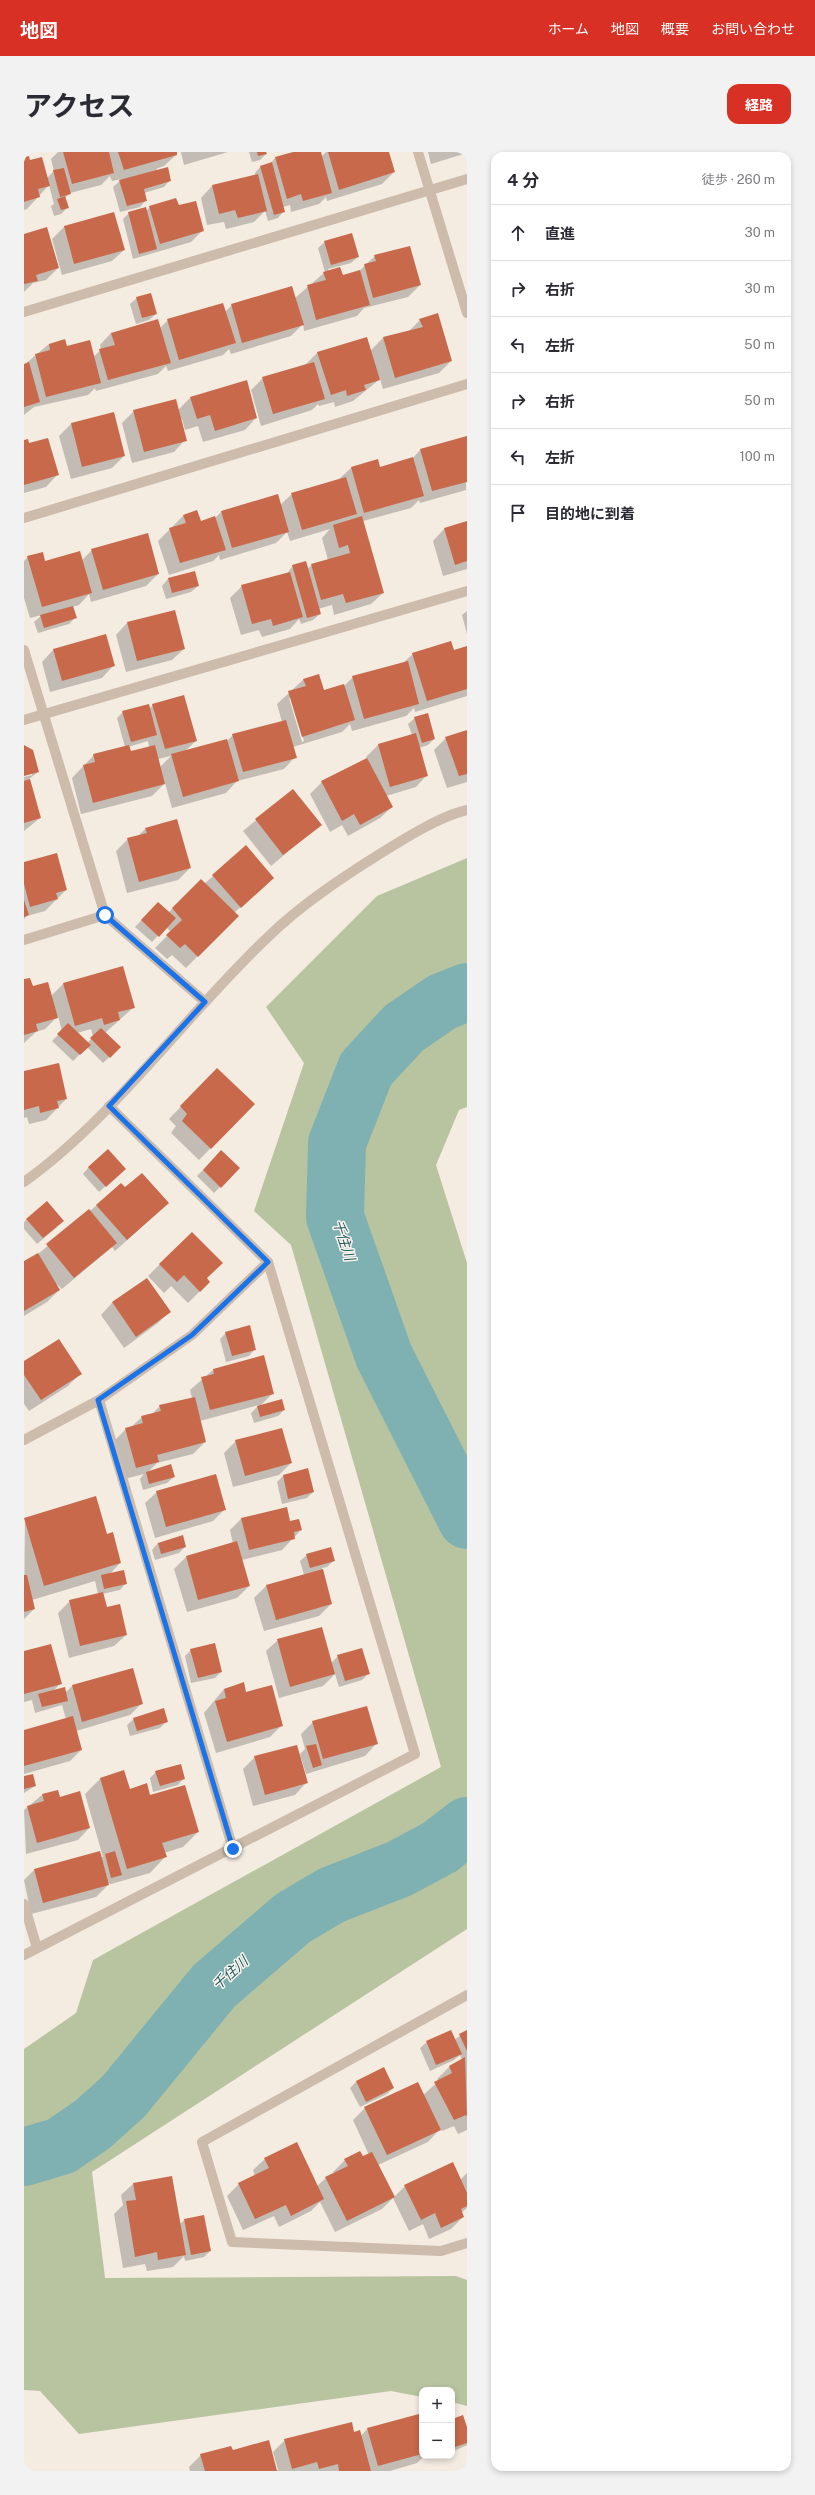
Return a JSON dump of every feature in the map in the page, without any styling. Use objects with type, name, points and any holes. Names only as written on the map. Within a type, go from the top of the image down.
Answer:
[{"type":"street","points":[[418,152],[467,313]]},
{"type":"street","points":[[24,312],[467,179]]},
{"type":"street","points":[[24,518],[467,384]]},
{"type":"street","points":[[24,720],[467,591]]},
{"type":"street","points":[[24,650],[105,915],[205,1002]]},
{"type":"street","points":[[24,1182],[46,1167],[109,1106],[269,935],[340,879],[402,840],[467,810]]},
{"type":"street","points":[[24,940],[105,915]]},
{"type":"street","points":[[24,1955],[233,1849],[415,1754],[268,1262],[109,1106]]},
{"type":"street","points":[[24,1440],[98,1400],[192,1335],[268,1262]]},
{"type":"street","points":[[98,1400],[233,1849]]},
{"type":"street","points":[[24,1904],[37,1948]]},
{"type":"street","points":[[467,1995],[202,2142],[232,2242],[442,2251],[467,2243]]},
{"type":"green space","points":[[467,858],[467,1107],[459,1110],[436,1165],[467,1263],[467,1929],[92,2172],[105,2278],[456,2276],[467,2280],[467,2406],[455,2403],[455,2387],[419,2387],[419,2396],[391,2391],[79,2434],[40,2391],[24,2390],[24,2049],[76,2013],[93,1960],[441,1767],[291,1245],[254,1211],[304,1063],[266,1007],[377,896]]},
{"type":"building","points":[[63,152],[109,152],[114,173],[72,184]]},
{"type":"building","points":[[118,152],[177,152],[177,155],[124,170]]},
{"type":"building","points":[[257,152],[266,152],[267,154],[258,156]]},
{"type":"building","points":[[293,152],[321,152],[332,193],[303,201],[301,194],[287,199],[275,157]]},
{"type":"building","points":[[328,152],[389,152],[395,172],[339,190]]},
{"type":"building","points":[[29,156],[30,160],[42,157],[50,186],[38,189],[40,197],[24,202],[24,157]]},
{"type":"building","points":[[272,162],[285,212],[274,215],[260,166]]},
{"type":"building","points":[[168,167],[171,181],[144,189],[147,201],[127,206],[119,180]]},
{"type":"building","points":[[64,168],[71,194],[60,197],[53,170]]},
{"type":"building","points":[[258,174],[267,211],[238,218],[235,210],[219,214],[212,185]]},
{"type":"building","points":[[65,196],[69,208],[61,210],[57,199]]},
{"type":"building","points":[[176,198],[179,205],[196,201],[204,231],[160,244],[149,206]]},
{"type":"building","points":[[146,207],[157,249],[139,254],[128,212]]},
{"type":"building","points":[[114,212],[125,250],[74,264],[64,226]]},
{"type":"building","points":[[47,227],[59,268],[36,275],[38,281],[24,284],[24,234]]},
{"type":"building","points":[[352,233],[359,257],[331,265],[324,241]]},
{"type":"building","points":[[410,246],[421,285],[373,298],[364,264],[376,261],[374,255]]},
{"type":"building","points":[[340,267],[343,275],[360,270],[370,305],[316,320],[307,285],[326,280],[323,272]]},
{"type":"building","points":[[292,286],[304,325],[242,343],[231,304]]},
{"type":"building","points":[[151,293],[157,314],[142,318],[136,297]]},
{"type":"building","points":[[223,303],[236,343],[179,360],[167,319]]},
{"type":"building","points":[[438,313],[452,361],[395,378],[383,337],[423,327],[419,319]]},
{"type":"building","points":[[158,319],[171,363],[108,380],[99,349],[115,345],[111,333]]},
{"type":"building","points":[[367,337],[380,380],[364,385],[366,390],[347,396],[346,390],[331,395],[317,352]]},
{"type":"building","points":[[65,339],[67,346],[90,340],[101,383],[46,397],[35,354],[50,350],[49,344]]},
{"type":"building","points":[[29,362],[40,402],[24,407],[24,364]]},
{"type":"building","points":[[314,362],[325,399],[273,414],[262,377]]},
{"type":"building","points":[[247,380],[257,418],[215,431],[210,415],[197,419],[190,397]]},
{"type":"building","points":[[176,399],[187,441],[144,452],[133,410]]},
{"type":"building","points":[[114,412],[125,456],[82,467],[71,423]]},
{"type":"building","points":[[467,436],[467,482],[432,491],[420,449]]},
{"type":"building","points":[[48,438],[59,475],[24,485],[24,440],[28,439],[29,443]]},
{"type":"building","points":[[413,457],[424,496],[364,513],[351,467],[378,459],[380,467]]},
{"type":"building","points":[[346,477],[357,514],[302,530],[291,493]]},
{"type":"building","points":[[278,494],[289,532],[232,548],[221,511]]},
{"type":"building","points":[[197,510],[201,521],[215,516],[226,550],[180,563],[169,528],[186,523],[183,515]]},
{"type":"building","points":[[362,516],[384,593],[346,603],[343,594],[321,600],[311,564],[350,553],[348,545],[339,548],[333,525]]},
{"type":"building","points":[[467,521],[467,561],[455,565],[444,528]]},
{"type":"building","points":[[148,533],[159,574],[103,590],[91,549]]},
{"type":"building","points":[[80,551],[92,593],[42,607],[27,556],[43,552],[45,561]]},
{"type":"building","points":[[306,561],[321,614],[307,618],[292,565]]},
{"type":"building","points":[[195,571],[199,586],[172,593],[168,578]]},
{"type":"building","points":[[290,572],[303,617],[273,626],[271,619],[252,624],[241,585]]},
{"type":"building","points":[[73,606],[77,618],[44,628],[40,615]]},
{"type":"building","points":[[175,610],[185,649],[137,661],[127,622]]},
{"type":"building","points":[[106,634],[115,666],[62,681],[53,649]]},
{"type":"building","points":[[451,641],[454,650],[467,646],[467,689],[427,701],[412,653]]},
{"type":"building","points":[[408,661],[419,704],[364,719],[352,676]]},
{"type":"building","points":[[319,674],[324,690],[344,684],[355,720],[302,737],[288,691],[306,686],[303,679]]},
{"type":"building","points":[[184,695],[197,741],[165,749],[152,704]]},
{"type":"building","points":[[149,704],[157,735],[131,742],[122,711]]},
{"type":"building","points":[[428,713],[435,739],[422,743],[414,717]]},
{"type":"building","points":[[286,720],[297,758],[243,772],[232,734]]},
{"type":"building","points":[[467,730],[467,774],[459,776],[445,737]]},
{"type":"building","points":[[416,733],[428,776],[390,787],[378,744]]},
{"type":"building","points":[[227,739],[239,781],[183,797],[171,754]]},
{"type":"building","points":[[24,745],[33,750],[39,772],[24,776]]},
{"type":"building","points":[[129,745],[131,751],[155,745],[165,784],[93,803],[83,765],[95,762],[93,754]]},
{"type":"building","points":[[367,758],[393,807],[360,825],[354,814],[342,821],[321,781]]},
{"type":"building","points":[[30,779],[41,818],[24,823],[24,781]]},
{"type":"building","points":[[293,789],[322,825],[283,855],[255,819]]},
{"type":"building","points":[[177,819],[191,868],[139,882],[127,838],[147,833],[145,828]]},
{"type":"building","points":[[246,845],[274,878],[241,908],[212,875]]},
{"type":"building","points":[[57,853],[67,890],[56,893],[58,899],[30,907],[24,884],[24,862]]},
{"type":"building","points":[[201,879],[239,916],[198,957],[185,944],[180,948],[166,935],[182,920],[172,908]]},
{"type":"building","points":[[24,900],[29,915],[24,917]]},
{"type":"building","points":[[158,902],[176,918],[159,937],[141,920]]},
{"type":"building","points":[[123,966],[135,1008],[118,1012],[120,1020],[104,1025],[102,1018],[75,1026],[63,983]]},
{"type":"building","points":[[30,978],[33,986],[48,982],[58,1018],[36,1024],[38,1031],[24,1035],[24,979]]},
{"type":"building","points":[[68,1023],[91,1045],[80,1055],[57,1034]]},
{"type":"building","points":[[101,1028],[121,1047],[110,1058],[90,1038]]},
{"type":"building","points":[[59,1063],[67,1099],[57,1101],[59,1108],[40,1113],[39,1106],[24,1110],[24,1071]]},
{"type":"building","points":[[217,1068],[255,1104],[211,1149],[182,1121],[187,1114],[180,1106]]},
{"type":"building","points":[[108,1149],[126,1169],[106,1187],[88,1167]]},
{"type":"building","points":[[221,1150],[240,1168],[221,1188],[203,1170]]},
{"type":"building","points":[[142,1173],[169,1203],[127,1240],[96,1205],[121,1183],[125,1187]]},
{"type":"building","points":[[47,1201],[64,1221],[43,1238],[26,1219]]},
{"type":"building","points":[[89,1209],[117,1243],[74,1278],[46,1244]]},
{"type":"building","points":[[192,1232],[223,1263],[207,1278],[210,1282],[200,1292],[184,1275],[177,1282],[159,1264]]},
{"type":"building","points":[[38,1253],[60,1290],[24,1311],[24,1261]]},
{"type":"building","points":[[147,1278],[171,1312],[136,1337],[112,1302]]},
{"type":"building","points":[[250,1325],[256,1350],[232,1356],[225,1332]]},
{"type":"building","points":[[59,1339],[82,1374],[41,1400],[24,1375],[24,1361]]},
{"type":"building","points":[[264,1355],[274,1394],[210,1410],[201,1377],[214,1374],[213,1369]]},
{"type":"building","points":[[195,1397],[206,1442],[157,1455],[159,1462],[136,1468],[125,1428],[143,1423],[141,1416],[161,1411],[159,1405]]},
{"type":"building","points":[[282,1399],[285,1410],[260,1417],[257,1406]]},
{"type":"building","points":[[282,1428],[292,1463],[245,1476],[235,1440]]},
{"type":"building","points":[[171,1464],[175,1477],[149,1484],[146,1472]]},
{"type":"building","points":[[308,1468],[314,1492],[288,1499],[283,1475]]},
{"type":"building","points":[[216,1474],[226,1510],[166,1527],[156,1491]]},
{"type":"building","points":[[96,1496],[107,1534],[113,1532],[121,1563],[44,1586],[24,1518]]},
{"type":"building","points":[[287,1507],[290,1521],[299,1519],[302,1530],[294,1532],[295,1539],[249,1550],[241,1518]]},
{"type":"building","points":[[183,1535],[186,1547],[161,1554],[158,1543]]},
{"type":"building","points":[[237,1541],[250,1586],[198,1600],[186,1556]]},
{"type":"building","points":[[331,1547],[335,1561],[310,1568],[306,1554]]},
{"type":"building","points":[[323,1569],[332,1604],[276,1620],[266,1585]]},
{"type":"building","points":[[124,1570],[127,1584],[104,1589],[101,1575]]},
{"type":"building","points":[[24,1575],[27,1575],[35,1609],[24,1612]]},
{"type":"building","points":[[103,1592],[107,1607],[120,1604],[127,1635],[80,1646],[69,1600]]},
{"type":"building","points":[[322,1627],[335,1674],[290,1687],[277,1639]]},
{"type":"building","points":[[215,1643],[222,1672],[198,1678],[190,1649]]},
{"type":"building","points":[[51,1644],[62,1684],[24,1694],[24,1651]]},
{"type":"building","points":[[362,1648],[370,1674],[345,1681],[337,1655]]},
{"type":"building","points":[[133,1668],[143,1704],[82,1722],[72,1685]]},
{"type":"building","points":[[244,1682],[246,1692],[272,1685],[283,1726],[227,1742],[215,1701],[226,1698],[224,1689]]},
{"type":"building","points":[[65,1687],[68,1701],[42,1707],[38,1694]]},
{"type":"building","points":[[367,1706],[378,1744],[323,1759],[312,1721]]},
{"type":"building","points":[[164,1708],[168,1722],[137,1731],[133,1718]]},
{"type":"building","points":[[73,1716],[82,1750],[24,1766],[24,1730]]},
{"type":"building","points":[[316,1744],[322,1765],[313,1768],[306,1746]]},
{"type":"building","points":[[297,1745],[308,1783],[265,1795],[254,1756]]},
{"type":"building","points":[[181,1764],[185,1779],[160,1786],[155,1771]]},
{"type":"building","points":[[124,1770],[130,1789],[147,1783],[150,1795],[185,1785],[199,1832],[162,1843],[167,1857],[127,1869],[100,1778]]},
{"type":"building","points":[[33,1774],[36,1786],[24,1789],[24,1776]]},
{"type":"building","points":[[58,1790],[60,1797],[80,1791],[90,1828],[37,1843],[27,1806],[44,1801],[42,1794]]},
{"type":"building","points":[[100,1851],[109,1885],[43,1903],[34,1869]]},
{"type":"building","points":[[115,1851],[122,1875],[111,1878],[105,1854]]},
{"type":"building","points":[[451,2030],[462,2054],[436,2065],[426,2041]]},
{"type":"building","points":[[467,2030],[467,2051],[459,2034]]},
{"type":"building","points":[[465,2057],[467,2117],[466,2115],[454,2120],[434,2082],[452,2073],[449,2066]]},
{"type":"building","points":[[384,2067],[394,2088],[366,2102],[356,2081]]},
{"type":"building","points":[[418,2082],[441,2130],[387,2155],[364,2107]]},
{"type":"building","points":[[297,2142],[324,2199],[291,2216],[286,2205],[255,2219],[238,2183],[269,2168],[264,2158]]},
{"type":"building","points":[[360,2151],[363,2156],[372,2152],[395,2197],[347,2221],[325,2177],[348,2166],[344,2159]]},
{"type":"building","points":[[453,2162],[467,2193],[467,2206],[461,2209],[464,2217],[441,2228],[435,2213],[421,2220],[404,2185]]},
{"type":"building","points":[[172,2176],[186,2255],[158,2260],[157,2252],[135,2257],[126,2201],[136,2200],[133,2183]]},
{"type":"building","points":[[204,2215],[211,2251],[191,2255],[184,2219]]},
{"type":"building","points":[[419,2414],[419,2455],[378,2466],[367,2428]]},
{"type":"building","points":[[463,2415],[467,2427],[467,2443],[455,2447],[455,2423],[455,2418]]},
{"type":"building","points":[[352,2422],[354,2432],[360,2430],[371,2471],[339,2471],[338,2464],[319,2469],[317,2462],[292,2469],[284,2439]]},
{"type":"building","points":[[269,2440],[277,2471],[205,2471],[200,2454],[231,2446],[233,2450]]},
{"type":"waterway","name":"千住川","points":[[467,992],[442,1002],[404,1028],[366,1069],[337,1143],[335,1217],[384,1356],[467,1520]]},
{"type":"waterway","name":"千住川","points":[[24,2157],[61,2146],[93,2124],[124,2096],[214,1986],[293,1918],[332,1895],[399,1869],[440,1847],[467,1826]]},
{"type":"route","points":[[105,915],[205,1002],[109,1106],[268,1262],[192,1335],[98,1400],[233,1849]]}]
